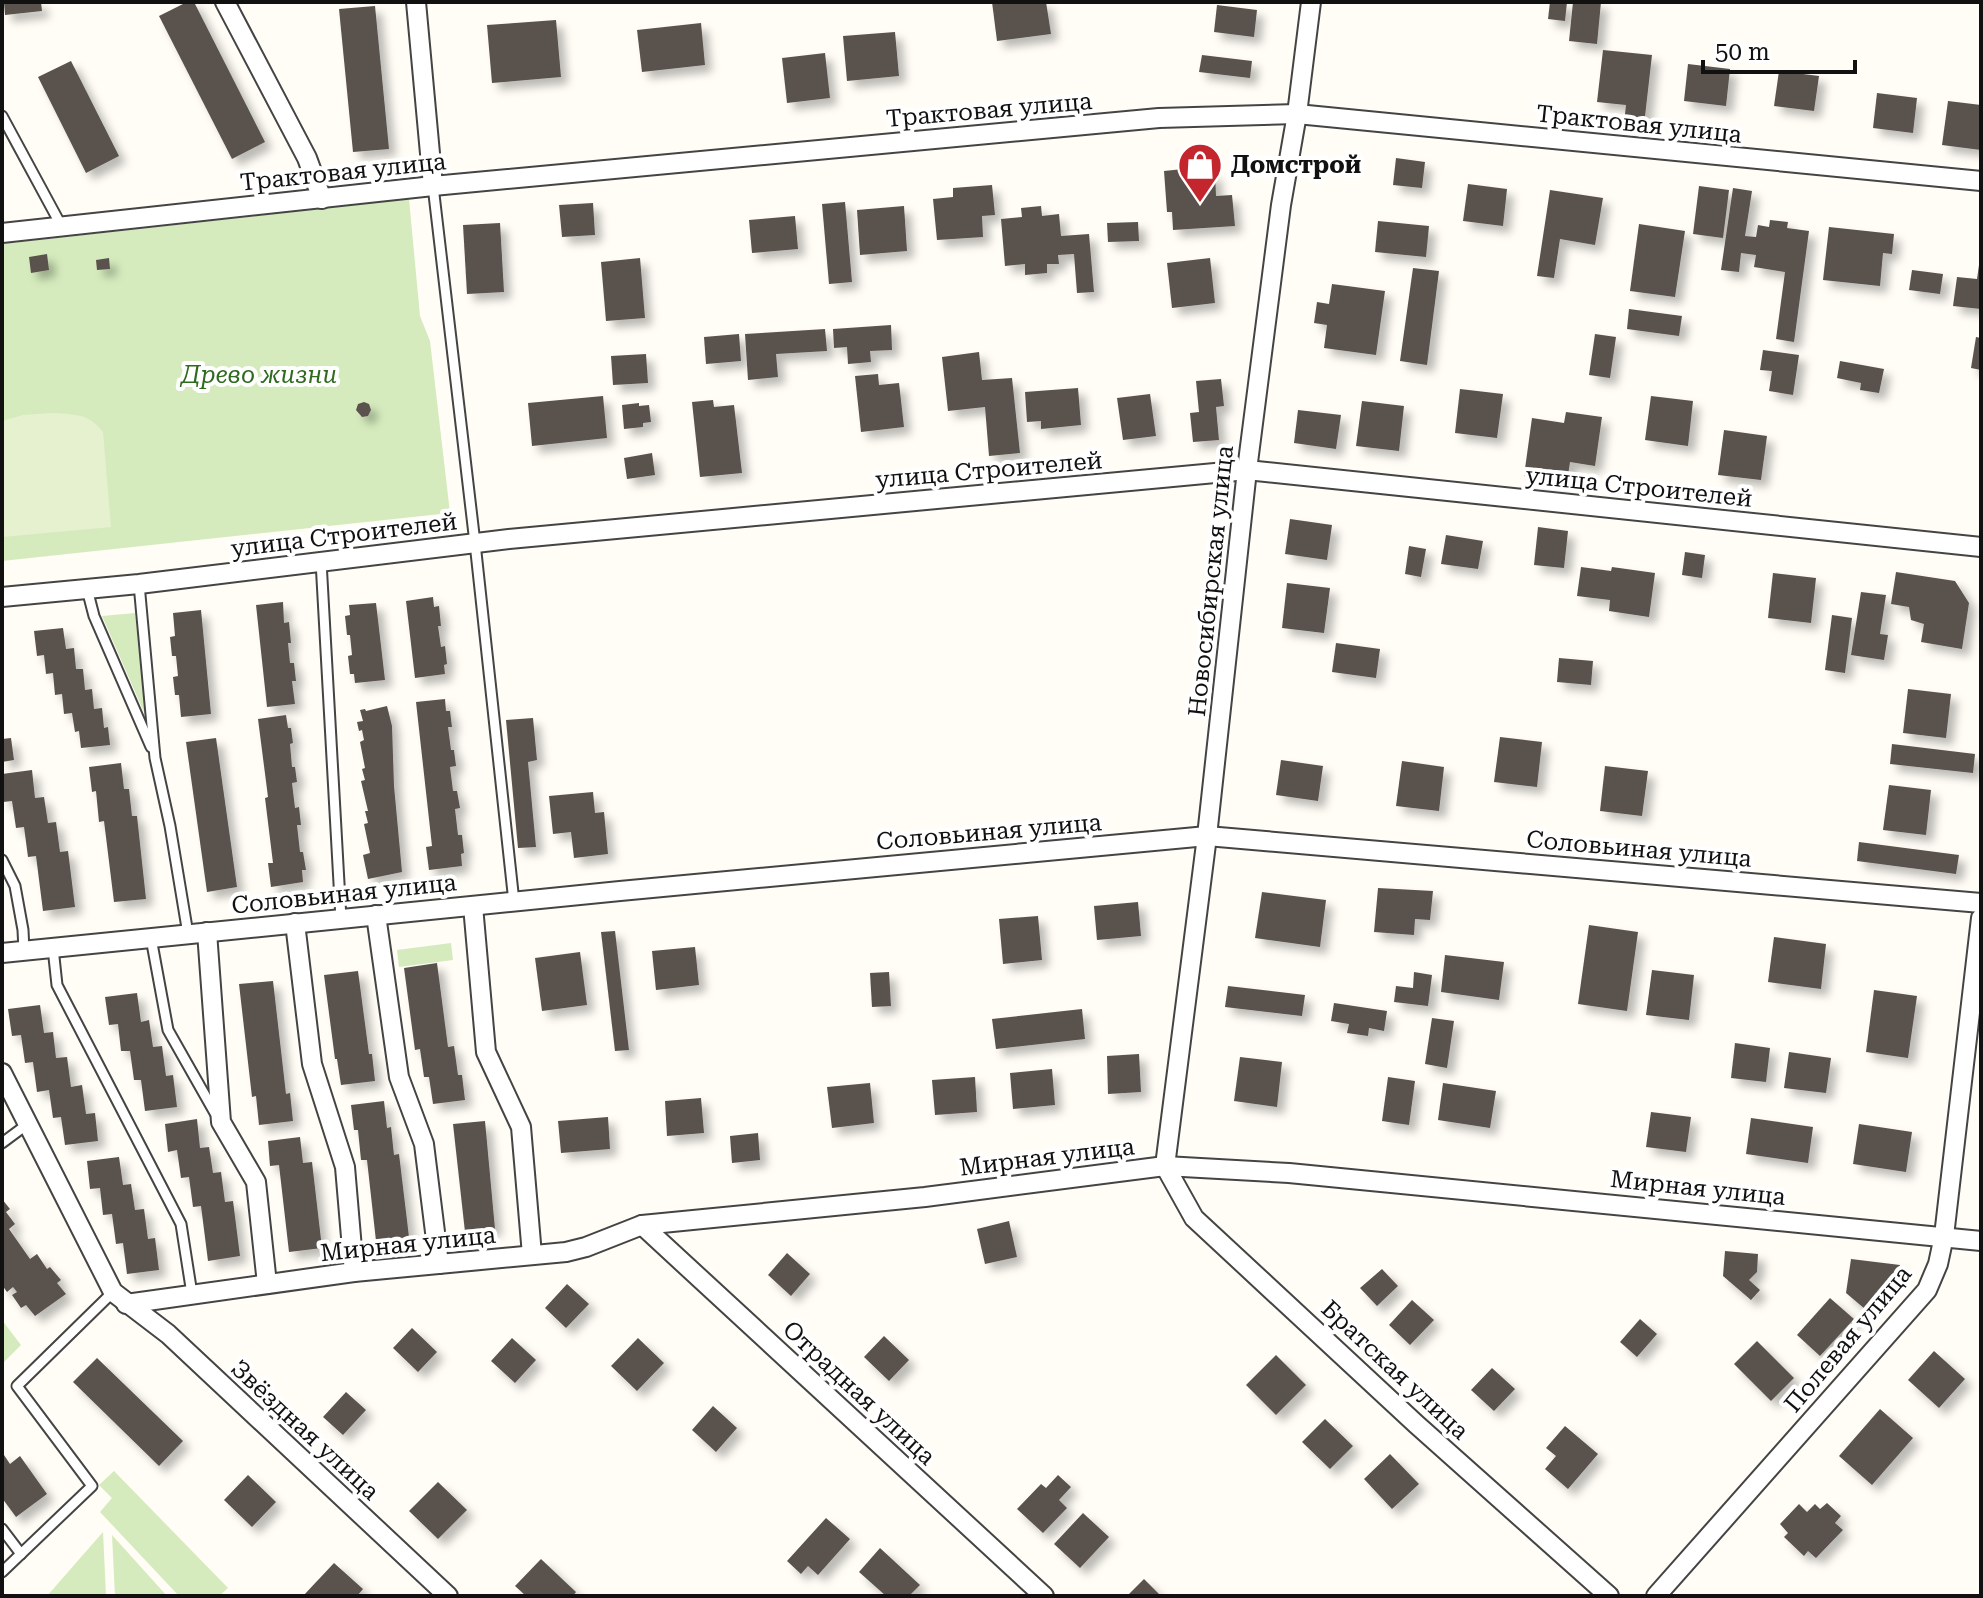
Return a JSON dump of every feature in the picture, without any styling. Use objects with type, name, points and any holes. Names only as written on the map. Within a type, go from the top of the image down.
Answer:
[{"type":"street","points":[[225,2],[307,158],[322,199]]},
{"type":"street","points":[[416,2],[433,186]]},
{"type":"street","name":"Новосибирская улица","points":[[1165,1166],[1207,836],[1247,470],[1311,2]]},
{"type":"street","name":"Трактовая улица","points":[[2,233],[433,186],[1159,118],[1297,114],[1981,181]]},
{"type":"street","name":"улица Строителей","points":[[2,597],[139,584],[475,543],[1247,470],[1981,547]]},
{"type":"street","name":"Соловьиная улица","points":[[2,953],[1207,836],[1981,903]]},
{"type":"street","points":[[473,906],[486,1052],[521,1127],[532,1255]]},
{"type":"street","points":[[376,915],[399,1077],[424,1144],[439,1264]]},
{"type":"street","name":"Полевая улица","points":[[1656,1596],[1927,1290],[1938,1264],[1944,1236],[1981,918]]},
{"type":"street","points":[[295,923],[312,1064],[345,1167],[354,1272]]},
{"type":"street","points":[[197,933],[221,1122],[256,1182],[267,1284]]},
{"type":"street","points":[[2,1073],[119,1298]]},
{"type":"street","name":"Мирная улица","points":[[119,1298],[192,1294],[354,1272],[566,1252],[642,1225],[925,1197],[1165,1166],[1289,1173],[1981,1241]]},
{"type":"street","name":"Братская улица","points":[[1165,1166],[1194,1218],[1416,1424],[1609,1596]]},
{"type":"street","name":"Отрадная улица","points":[[642,1225],[1044,1596]]},
{"type":"street","name":"Звёздная улица","points":[[119,1298],[168,1334],[448,1596]]},
{"type":"lane","points":[[2,116],[62,227]]},
{"type":"lane","points":[[433,186],[514,902]]},
{"type":"lane","points":[[321,561],[341,919]]},
{"type":"lane","points":[[139,584],[155,758],[197,933]]},
{"type":"lane","points":[[87,589],[94,616],[155,758]]},
{"type":"lane","points":[[2,860],[15,886],[24,951]]},
{"type":"lane","points":[[151,938],[168,1030],[221,1122]]},
{"type":"lane","points":[[53,948],[57,985],[181,1224],[192,1294]]},
{"type":"lane","points":[[2,1143],[29,1123]]},
{"type":"lane","points":[[2,1572],[92,1486],[17,1386],[119,1298]]},
{"type":"lane","points":[[2,1529],[21,1554]]},
{"type":"green space","name":"Древо жизни","points":[[409,199],[420,316],[430,341],[450,513],[2,561],[2,244]]},
{"type":"green space","points":[[53,413],[87,418],[103,432],[111,527],[2,537],[2,421],[23,415]]},
{"type":"green space","points":[[135,613],[146,717],[102,616]]},
{"type":"green space","points":[[451,943],[453,960],[399,967],[397,950]]},
{"type":"green space","points":[[2,1320],[21,1345],[2,1364]]},
{"type":"green space","points":[[114,1471],[228,1588],[219,1596],[179,1596],[100,1512],[112,1498],[99,1485]]},
{"type":"green space","points":[[103,1532],[106,1596],[47,1596]]},
{"type":"green space","points":[[112,1535],[167,1596],[115,1596]]},
{"type":"building","points":[[4,2],[41,2],[42,11],[5,15]]},
{"type":"building","points":[[187,2],[194,2],[265,142],[232,159],[159,16]]},
{"type":"building","points":[[992,2],[1046,2],[1051,34],[997,41]]},
{"type":"building","points":[[1550,2],[1567,2],[1565,21],[1548,19]]},
{"type":"building","points":[[1573,2],[1601,2],[1597,44],[1569,41]]},
{"type":"building","points":[[1217,5],[1257,10],[1254,37],[1214,32]]},
{"type":"building","points":[[375,6],[389,149],[353,152],[339,9]]},
{"type":"building","points":[[556,20],[561,77],[492,83],[487,25]]},
{"type":"building","points":[[701,23],[705,65],[642,72],[637,30]]},
{"type":"building","points":[[895,32],[899,76],[847,81],[843,36]]},
{"type":"building","points":[[1603,50],[1652,55],[1644,125],[1624,123],[1626,105],[1597,102]]},
{"type":"building","points":[[825,53],[830,98],[787,103],[782,58]]},
{"type":"building","points":[[1202,55],[1252,61],[1250,78],[1199,72]]},
{"type":"building","points":[[71,61],[119,156],[86,173],[38,77]]},
{"type":"building","points":[[1688,64],[1730,69],[1726,106],[1684,101]]},
{"type":"building","points":[[1779,71],[1819,76],[1814,111],[1774,106]]},
{"type":"building","points":[[1877,93],[1917,98],[1913,133],[1873,128]]},
{"type":"building","points":[[1948,101],[1981,105],[1981,150],[1942,145]]},
{"type":"building","points":[[1396,158],[1425,162],[1422,188],[1393,185]]},
{"type":"building","name":"Домстрой","points":[[1193,168],[1193,175],[1215,173],[1216,196],[1232,195],[1235,226],[1173,230],[1172,212],[1167,212],[1164,171]]},
{"type":"building","points":[[1468,184],[1507,189],[1503,226],[1463,221]]},
{"type":"building","points":[[992,185],[995,215],[982,216],[983,237],[937,240],[933,199],[953,197],[953,188]]},
{"type":"building","points":[[1699,186],[1729,190],[1723,238],[1693,234]]},
{"type":"building","points":[[1733,188],[1752,191],[1745,236],[1756,237],[1758,225],[1769,227],[1770,220],[1788,222],[1787,228],[1809,231],[1794,342],[1776,339],[1785,272],[1754,267],[1756,255],[1741,253],[1739,272],[1721,270]]},
{"type":"building","points":[[1550,190],[1603,198],[1595,245],[1560,239],[1554,278],[1537,276]]},
{"type":"building","points":[[845,202],[852,282],[829,284],[822,204]]},
{"type":"building","points":[[593,203],[595,235],[562,237],[559,205]]},
{"type":"building","points":[[904,206],[907,251],[860,255],[857,210]]},
{"type":"building","points":[[1041,206],[1042,216],[1059,214],[1061,236],[1089,234],[1094,292],[1077,293],[1074,254],[1058,255],[1059,264],[1047,264],[1047,273],[1025,275],[1025,264],[1005,266],[1001,219],[1022,217],[1021,208]]},
{"type":"building","points":[[795,216],[798,249],[752,253],[749,220]]},
{"type":"building","points":[[1378,221],[1429,226],[1426,257],[1375,252]]},
{"type":"building","points":[[1138,222],[1139,241],[1108,242],[1107,223]]},
{"type":"building","points":[[500,223],[504,292],[467,294],[463,225]]},
{"type":"building","points":[[1639,224],[1685,231],[1675,297],[1630,291]]},
{"type":"building","points":[[1829,227],[1894,234],[1892,254],[1883,253],[1880,286],[1823,280]]},
{"type":"building","points":[[47,254],[49,270],[31,273],[29,257]]},
{"type":"building","points":[[109,258],[110,269],[97,270],[96,260]]},
{"type":"building","points":[[640,258],[645,318],[606,321],[601,262]]},
{"type":"building","points":[[1210,258],[1215,303],[1172,308],[1167,263]]},
{"type":"building","points":[[1979,265],[1981,309],[1953,306],[1957,277],[1977,279]]},
{"type":"building","points":[[1413,268],[1439,271],[1427,365],[1400,361]]},
{"type":"building","points":[[1912,270],[1943,274],[1940,294],[1909,290]]},
{"type":"building","points":[[1332,284],[1385,291],[1376,355],[1324,348],[1327,325],[1314,323],[1317,302],[1329,304]]},
{"type":"building","points":[[1629,309],[1682,316],[1679,336],[1627,329]]},
{"type":"building","points":[[891,325],[892,350],[870,351],[871,362],[848,364],[847,347],[834,348],[833,329]]},
{"type":"building","points":[[825,329],[827,351],[776,354],[778,377],[748,380],[745,334]]},
{"type":"building","points":[[739,334],[741,361],[706,364],[704,337]]},
{"type":"building","points":[[1595,334],[1616,337],[1610,378],[1589,375]]},
{"type":"building","points":[[1976,337],[1981,338],[1981,370],[1971,368]]},
{"type":"building","points":[[1763,350],[1799,355],[1793,395],[1769,391],[1772,371],[1760,370]]},
{"type":"building","points":[[979,352],[982,380],[1012,378],[1020,453],[989,456],[985,407],[948,411],[942,357]]},
{"type":"building","points":[[646,354],[648,383],[613,385],[611,356]]},
{"type":"building","points":[[1840,361],[1884,369],[1879,393],[1860,390],[1861,383],[1837,378]]},
{"type":"building","points":[[878,374],[879,385],[899,383],[904,427],[861,432],[855,376]]},
{"type":"building","points":[[1221,379],[1224,406],[1216,407],[1219,440],[1193,442],[1190,413],[1199,412],[1196,381]]},
{"type":"building","points":[[1078,388],[1081,425],[1041,429],[1041,421],[1027,422],[1025,392]]},
{"type":"building","points":[[1460,389],[1503,394],[1497,438],[1455,433]]},
{"type":"building","points":[[1150,394],[1156,436],[1123,440],[1117,398]]},
{"type":"building","points":[[603,396],[607,438],[532,446],[528,403]]},
{"type":"building","points":[[1651,396],[1693,401],[1688,446],[1645,440]]},
{"type":"building","points":[[713,400],[714,407],[734,405],[742,473],[700,477],[692,402]]},
{"type":"building","points":[[1362,401],[1404,406],[1399,451],[1356,446]]},
{"type":"building","points":[[639,403],[639,406],[649,405],[651,422],[643,423],[643,427],[624,429],[622,405]]},
{"type":"building","points":[[358,404],[369,404],[371,410],[368,416],[362,417],[356,410]]},
{"type":"building","points":[[1298,410],[1341,415],[1336,449],[1294,443]]},
{"type":"building","points":[[1566,412],[1602,417],[1595,466],[1570,462],[1567,482],[1524,476],[1532,418],[1564,423]]},
{"type":"building","points":[[1724,430],[1767,436],[1761,480],[1718,475]]},
{"type":"building","points":[[652,453],[655,475],[627,479],[624,458]]},
{"type":"building","points":[[1290,519],[1332,525],[1327,560],[1285,554]]},
{"type":"building","points":[[1538,527],[1568,531],[1564,568],[1534,565]]},
{"type":"building","points":[[1446,535],[1483,541],[1478,569],[1441,564]]},
{"type":"building","points":[[1409,546],[1426,549],[1421,577],[1405,574]]},
{"type":"building","points":[[1685,552],[1705,555],[1702,578],[1682,575]]},
{"type":"building","points":[[1581,567],[1611,571],[1612,567],[1655,573],[1649,617],[1609,611],[1610,600],[1577,596]]},
{"type":"building","points":[[1896,572],[1955,581],[1969,603],[1962,649],[1921,642],[1924,624],[1911,620],[1909,607],[1891,604]]},
{"type":"building","points":[[1773,573],[1816,578],[1811,623],[1768,618]]},
{"type":"building","points":[[1287,583],[1330,588],[1324,633],[1282,628]]},
{"type":"building","points":[[1861,592],[1886,595],[1880,634],[1888,635],[1884,660],[1851,655]]},
{"type":"building","points":[[433,597],[434,607],[439,606],[441,626],[438,626],[447,664],[444,665],[445,674],[415,678],[406,601]]},
{"type":"building","points":[[283,602],[284,623],[289,622],[290,663],[294,663],[296,681],[292,681],[295,704],[267,707],[256,605]]},
{"type":"building","points":[[376,603],[385,680],[355,683],[354,674],[350,674],[348,656],[352,655],[345,616],[350,615],[349,605]]},
{"type":"building","points":[[201,610],[211,714],[181,717],[173,677],[178,676],[170,637],[175,636],[173,613]]},
{"type":"building","points":[[1832,615],[1852,618],[1845,673],[1825,670]]},
{"type":"building","points":[[63,628],[66,649],[74,648],[76,669],[83,669],[85,690],[92,689],[94,709],[102,708],[110,745],[81,748],[72,713],[64,714],[62,694],[55,695],[53,673],[46,674],[44,655],[37,656],[34,631]]},
{"type":"building","points":[[1336,643],[1380,649],[1376,678],[1332,672]]},
{"type":"building","points":[[1559,658],[1593,661],[1591,685],[1557,682]]},
{"type":"building","points":[[1908,689],[1951,694],[1946,738],[1903,733]]},
{"type":"building","points":[[445,699],[446,711],[450,711],[452,727],[448,727],[456,766],[450,767],[453,791],[457,791],[460,808],[455,809],[458,835],[462,835],[464,853],[461,854],[462,866],[429,870],[426,847],[432,846],[416,702]]},
{"type":"building","points":[[387,706],[392,726],[402,872],[368,879],[363,855],[370,853],[364,824],[368,823],[365,811],[368,811],[361,781],[365,780],[360,742],[364,740],[357,722],[363,721],[360,710]]},
{"type":"building","points":[[286,715],[288,728],[291,728],[292,767],[295,767],[297,782],[292,783],[295,808],[299,807],[300,852],[303,852],[306,870],[302,870],[303,882],[271,887],[268,863],[273,863],[265,798],[268,797],[258,719]]},
{"type":"building","points":[[533,718],[537,760],[528,762],[536,847],[518,848],[506,720]]},
{"type":"building","points":[[1500,737],[1542,742],[1537,787],[1494,782]]},
{"type":"building","points":[[11,738],[14,760],[2,762],[2,739]]},
{"type":"building","points":[[216,738],[237,887],[207,892],[186,742]]},
{"type":"building","points":[[1892,744],[1975,754],[1973,773],[1890,764]]},
{"type":"building","points":[[1281,760],[1323,766],[1318,801],[1276,795]]},
{"type":"building","points":[[1402,761],[1444,767],[1439,811],[1396,806]]},
{"type":"building","points":[[121,763],[124,789],[129,789],[132,816],[137,816],[146,899],[114,902],[104,821],[99,822],[96,791],[92,792],[89,767]]},
{"type":"building","points":[[1605,766],[1648,771],[1642,816],[1600,811]]},
{"type":"building","points":[[32,770],[35,798],[44,797],[48,823],[56,822],[60,852],[68,851],[75,907],[43,911],[36,856],[28,857],[24,827],[16,828],[12,801],[3,802],[2,774]]},
{"type":"building","points":[[1889,785],[1931,790],[1926,835],[1883,830]]},
{"type":"building","points":[[593,792],[595,813],[604,812],[608,854],[574,858],[571,832],[553,834],[549,796]]},
{"type":"building","points":[[1859,842],[1959,855],[1956,874],[1857,861]]},
{"type":"building","points":[[1378,888],[1433,891],[1430,920],[1415,919],[1414,935],[1374,932]]},
{"type":"building","points":[[1262,892],[1326,900],[1320,947],[1255,938]]},
{"type":"building","points":[[1138,902],[1141,936],[1097,940],[1094,906]]},
{"type":"building","points":[[1038,916],[1042,960],[1003,964],[999,919]]},
{"type":"building","points":[[1589,925],[1638,932],[1627,1011],[1578,1004]]},
{"type":"building","points":[[615,931],[629,1050],[615,1051],[601,932]]},
{"type":"building","points":[[1774,937],[1826,944],[1821,989],[1768,982]]},
{"type":"building","points":[[695,947],[699,985],[656,990],[652,951]]},
{"type":"building","points":[[580,952],[587,1005],[542,1011],[535,958]]},
{"type":"building","points":[[1445,955],[1504,962],[1499,1000],[1441,992]]},
{"type":"building","points":[[437,963],[448,1047],[454,1046],[465,1100],[433,1104],[429,1077],[424,1077],[420,1049],[415,1050],[404,968]]},
{"type":"building","points":[[1652,970],[1694,975],[1689,1020],[1646,1015]]},
{"type":"building","points":[[358,971],[375,1081],[341,1085],[324,975]]},
{"type":"building","points":[[889,972],[891,1006],[872,1007],[870,973]]},
{"type":"building","points":[[1414,972],[1432,975],[1428,1006],[1394,1002],[1396,986],[1413,988]]},
{"type":"building","points":[[273,981],[286,1094],[290,1093],[293,1121],[259,1125],[256,1096],[252,1097],[239,984]]},
{"type":"building","points":[[1228,986],[1305,995],[1302,1016],[1225,1007]]},
{"type":"building","points":[[1874,990],[1917,996],[1908,1058],[1866,1052]]},
{"type":"building","points":[[137,993],[141,1022],[149,1020],[153,1047],[162,1046],[166,1076],[173,1075],[177,1107],[145,1111],[141,1080],[134,1080],[130,1051],[121,1051],[118,1024],[109,1025],[105,997]]},
{"type":"building","points":[[1334,1003],[1387,1011],[1384,1031],[1369,1028],[1368,1036],[1347,1033],[1349,1024],[1331,1021]]},
{"type":"building","points":[[40,1005],[44,1033],[53,1032],[56,1058],[67,1057],[71,1087],[82,1085],[86,1114],[95,1113],[98,1141],[65,1145],[61,1117],[53,1118],[49,1090],[37,1092],[33,1062],[25,1063],[21,1035],[12,1036],[8,1009]]},
{"type":"building","points":[[1082,1009],[1085,1039],[996,1049],[992,1019]]},
{"type":"building","points":[[1432,1018],[1454,1021],[1447,1068],[1425,1064]]},
{"type":"building","points":[[1735,1043],[1770,1048],[1766,1082],[1731,1078]]},
{"type":"building","points":[[1789,1052],[1831,1058],[1826,1093],[1784,1088]]},
{"type":"building","points":[[1139,1054],[1141,1092],[1108,1094],[1107,1056]]},
{"type":"building","points":[[1240,1057],[1282,1062],[1277,1107],[1234,1101]]},
{"type":"building","points":[[1052,1069],[1055,1105],[1013,1109],[1010,1073]]},
{"type":"building","points":[[975,1077],[977,1112],[935,1115],[932,1080]]},
{"type":"building","points":[[1388,1077],[1415,1081],[1409,1125],[1382,1121]]},
{"type":"building","points":[[870,1083],[874,1123],[832,1128],[827,1087]]},
{"type":"building","points":[[1443,1083],[1496,1091],[1490,1128],[1438,1120]]},
{"type":"building","points":[[701,1098],[704,1133],[667,1136],[665,1101]]},
{"type":"building","points":[[384,1101],[394,1155],[399,1154],[409,1237],[376,1241],[367,1160],[361,1160],[358,1130],[354,1130],[351,1105]]},
{"type":"building","points":[[1651,1112],[1691,1117],[1686,1152],[1646,1147]]},
{"type":"building","points":[[608,1117],[610,1149],[561,1153],[558,1121]]},
{"type":"building","points":[[1751,1118],[1813,1127],[1808,1163],[1746,1154]]},
{"type":"building","points":[[197,1119],[200,1148],[209,1147],[213,1173],[221,1172],[225,1202],[233,1201],[240,1256],[208,1261],[201,1206],[193,1207],[189,1177],[181,1178],[177,1150],[168,1152],[165,1124]]},
{"type":"building","points":[[485,1121],[495,1229],[465,1232],[453,1124]]},
{"type":"building","points":[[1859,1124],[1912,1132],[1906,1172],[1853,1164]]},
{"type":"building","points":[[758,1133],[760,1160],[732,1163],[730,1136]]},
{"type":"building","points":[[300,1137],[303,1163],[312,1162],[322,1248],[289,1252],[279,1165],[270,1166],[268,1141]]},
{"type":"building","points":[[119,1157],[123,1185],[131,1184],[135,1210],[144,1209],[148,1239],[155,1238],[159,1270],[127,1274],[123,1243],[116,1244],[112,1214],[103,1215],[100,1188],[90,1189],[87,1161]]},
{"type":"building","points":[[2,1199],[10,1209],[6,1212],[15,1224],[9,1229],[30,1259],[37,1254],[47,1269],[50,1267],[61,1280],[57,1283],[66,1294],[35,1316],[26,1305],[21,1308],[12,1295],[17,1292],[13,1287],[7,1292],[2,1285]]},
{"type":"building","points":[[1009,1221],[1017,1257],[985,1264],[977,1229]]},
{"type":"building","points":[[1725,1251],[1758,1254],[1757,1272],[1749,1280],[1760,1290],[1751,1300],[1723,1276]]},
{"type":"building","points":[[787,1253],[810,1274],[791,1296],[768,1275]]},
{"type":"building","points":[[1851,1259],[1900,1265],[1865,1309],[1846,1293]]},
{"type":"building","points":[[1382,1269],[1398,1286],[1377,1306],[1360,1288]]},
{"type":"building","points":[[567,1284],[589,1304],[566,1328],[545,1308]]},
{"type":"building","points":[[1830,1298],[1854,1319],[1820,1356],[1797,1335]]},
{"type":"building","points":[[1412,1300],[1434,1320],[1410,1345],[1389,1325]]},
{"type":"building","points":[[1640,1319],[1657,1334],[1637,1357],[1620,1342]]},
{"type":"building","points":[[412,1328],[437,1352],[418,1372],[393,1348]]},
{"type":"building","points":[[884,1336],[909,1360],[889,1381],[864,1357]]},
{"type":"building","points":[[512,1338],[536,1360],[515,1383],[491,1361]]},
{"type":"building","points":[[638,1338],[664,1363],[637,1391],[611,1366]]},
{"type":"building","points":[[1757,1341],[1794,1378],[1771,1401],[1734,1364]]},
{"type":"building","points":[[1934,1351],[1965,1379],[1939,1408],[1908,1380]]},
{"type":"building","points":[[1276,1355],[1306,1385],[1276,1415],[1246,1385]]},
{"type":"building","points":[[97,1358],[183,1441],[159,1466],[73,1382]]},
{"type":"building","points":[[1492,1368],[1515,1389],[1494,1411],[1471,1390]]},
{"type":"building","points":[[346,1392],[366,1410],[343,1435],[323,1417]]},
{"type":"building","points":[[713,1406],[737,1428],[716,1452],[692,1430]]},
{"type":"building","points":[[1880,1409],[1913,1438],[1872,1485],[1839,1456]]},
{"type":"building","points":[[1325,1419],[1353,1446],[1330,1469],[1302,1442]]},
{"type":"building","points":[[1565,1426],[1598,1454],[1568,1489],[1545,1469],[1556,1456],[1546,1448]]},
{"type":"building","points":[[2,1452],[10,1464],[20,1456],[47,1494],[16,1517],[2,1498]]},
{"type":"building","points":[[1390,1454],[1419,1484],[1392,1509],[1364,1479]]},
{"type":"building","points":[[248,1475],[276,1502],[252,1527],[224,1500]]},
{"type":"building","points":[[1058,1475],[1071,1487],[1059,1500],[1067,1508],[1043,1533],[1017,1509],[1041,1484],[1046,1488]]},
{"type":"building","points":[[438,1482],[467,1510],[438,1539],[409,1511]]},
{"type":"building","points":[[1827,1503],[1841,1516],[1835,1523],[1843,1530],[1816,1558],[1808,1551],[1804,1556],[1784,1537],[1788,1533],[1780,1524],[1799,1504],[1807,1512],[1815,1504],[1820,1509]]},
{"type":"building","points":[[1083,1513],[1109,1537],[1080,1568],[1054,1544]]},
{"type":"building","points":[[826,1518],[850,1539],[818,1575],[808,1566],[801,1574],[787,1561]]},
{"type":"building","points":[[880,1548],[920,1585],[909,1596],[886,1596],[859,1572]]},
{"type":"building","points":[[541,1559],[576,1592],[573,1596],[526,1596],[515,1586]]},
{"type":"building","points":[[334,1563],[363,1589],[357,1596],[303,1596]]},
{"type":"building","points":[[1144,1579],[1161,1596],[1127,1596]]},
{"type":"place","name":"Домстрой","points":[[1200,204]]}]
